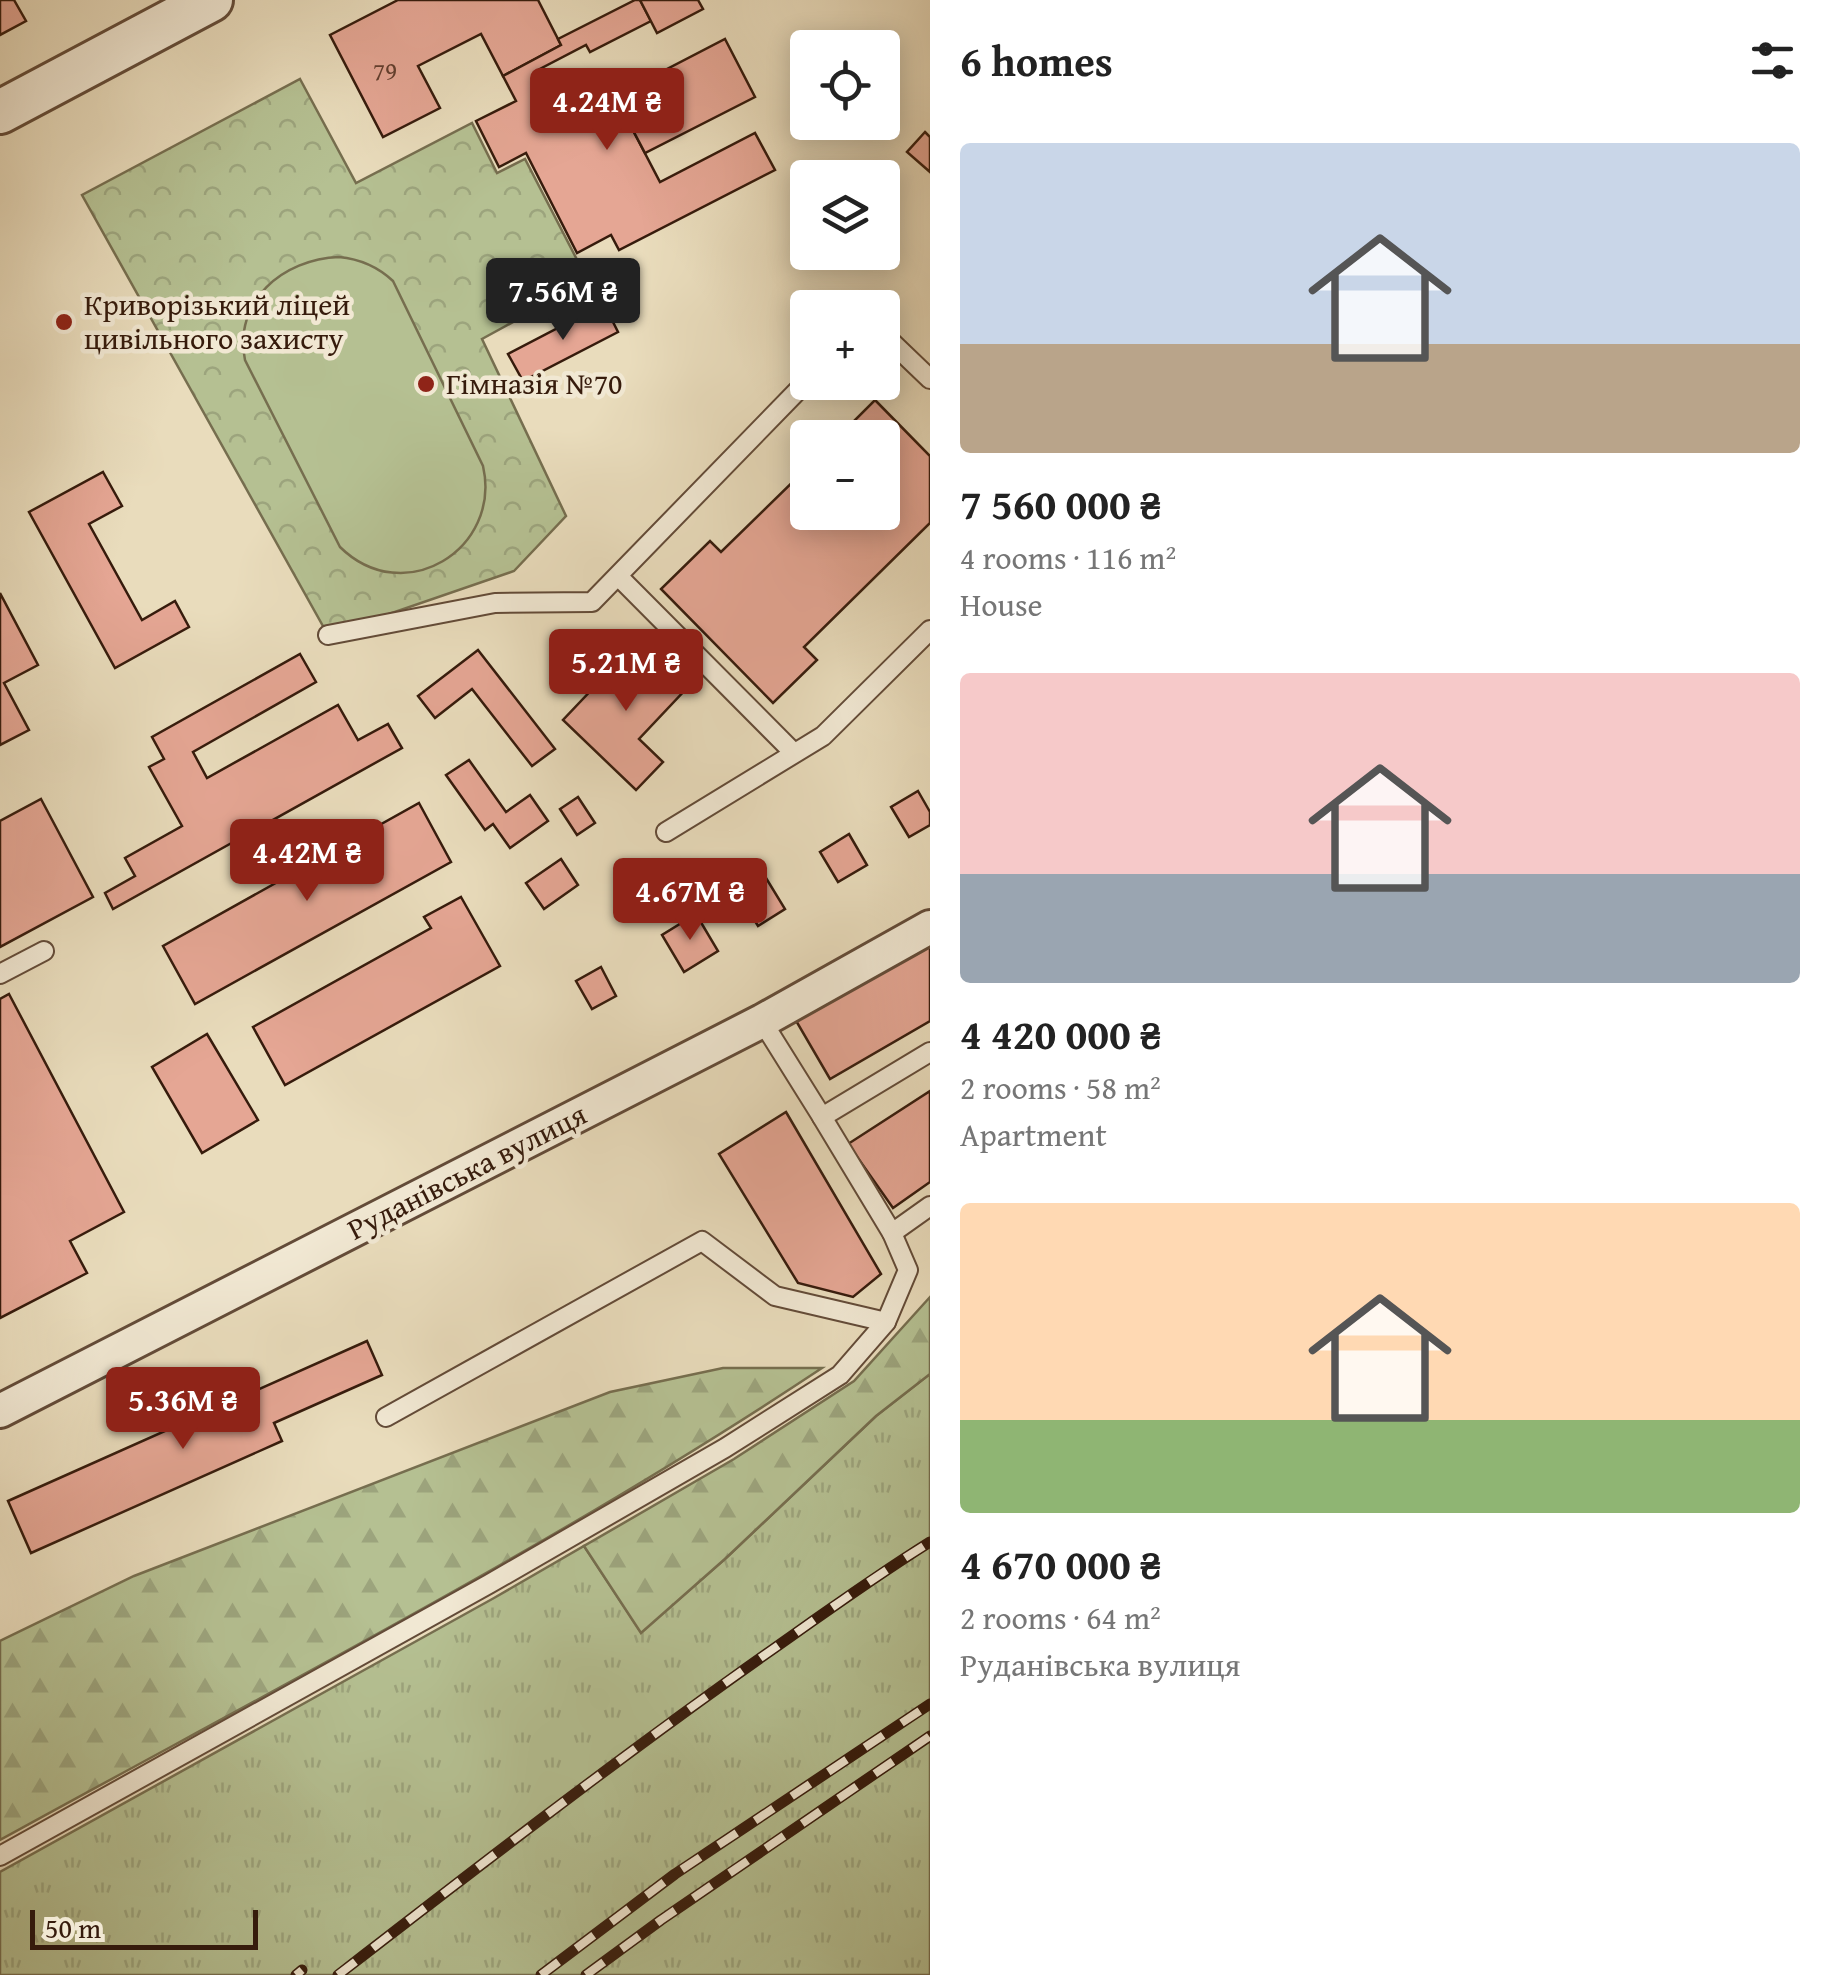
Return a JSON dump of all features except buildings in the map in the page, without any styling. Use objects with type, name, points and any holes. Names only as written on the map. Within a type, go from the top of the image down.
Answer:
[{"type":"street","points":[[0,112],[211,0]]},
{"type":"street","name":"Руданівська вулиця","points":[[0,1411],[762,1022],[930,927]]},
{"type":"lane","points":[[900,350],[930,379]]},
{"type":"lane","points":[[328,635],[494,603],[592,602],[790,399]]},
{"type":"lane","points":[[619,577],[794,753]]},
{"type":"lane","points":[[666,832],[822,736],[930,630]]},
{"type":"lane","points":[[0,974],[44,951]]},
{"type":"lane","points":[[0,1856],[489,1584],[725,1448],[840,1375],[886,1322],[908,1270],[892,1232],[762,1022]]},
{"type":"lane","points":[[822,1117],[930,1052]]},
{"type":"lane","points":[[892,1232],[930,1206]]},
{"type":"lane","points":[[386,1417],[702,1241],[775,1296],[886,1322]]},
{"type":"green space","points":[[300,79],[356,183],[472,123],[497,173],[525,159],[588,281],[482,339],[566,516],[514,571],[328,635],[82,195]]},
{"type":"green space","points":[[339,257],[368,264],[393,281],[483,466],[485,496],[478,523],[463,545],[443,561],[418,571],[392,573],[365,565],[340,547],[245,360],[243,339],[247,319],[266,287],[299,266]]},
{"type":"green space","points":[[930,1297],[930,1374],[876,1416],[641,1633],[584,1546],[734,1459],[854,1381]]},
{"type":"green space","points":[[723,1368],[822,1368],[519,1554],[0,1840],[0,1641],[134,1576],[610,1392]]},
{"type":"green space","points":[[930,1374],[930,1975],[0,1975],[0,1872],[584,1546],[641,1632],[726,1558],[876,1416]]},
{"type":"railway","points":[[338,1975],[657,1732],[930,1542]]},
{"type":"railway","points":[[541,1975],[675,1874],[930,1704]]},
{"type":"railway","points":[[586,1975],[930,1736]]},
{"type":"railway","points":[[296,1975],[302,1970]]},
{"type":"place","name":"Криворізький ліцей цивільного захисту","points":[[64,322]]},
{"type":"place","name":"Гімназія №70","points":[[426,384]]}]
